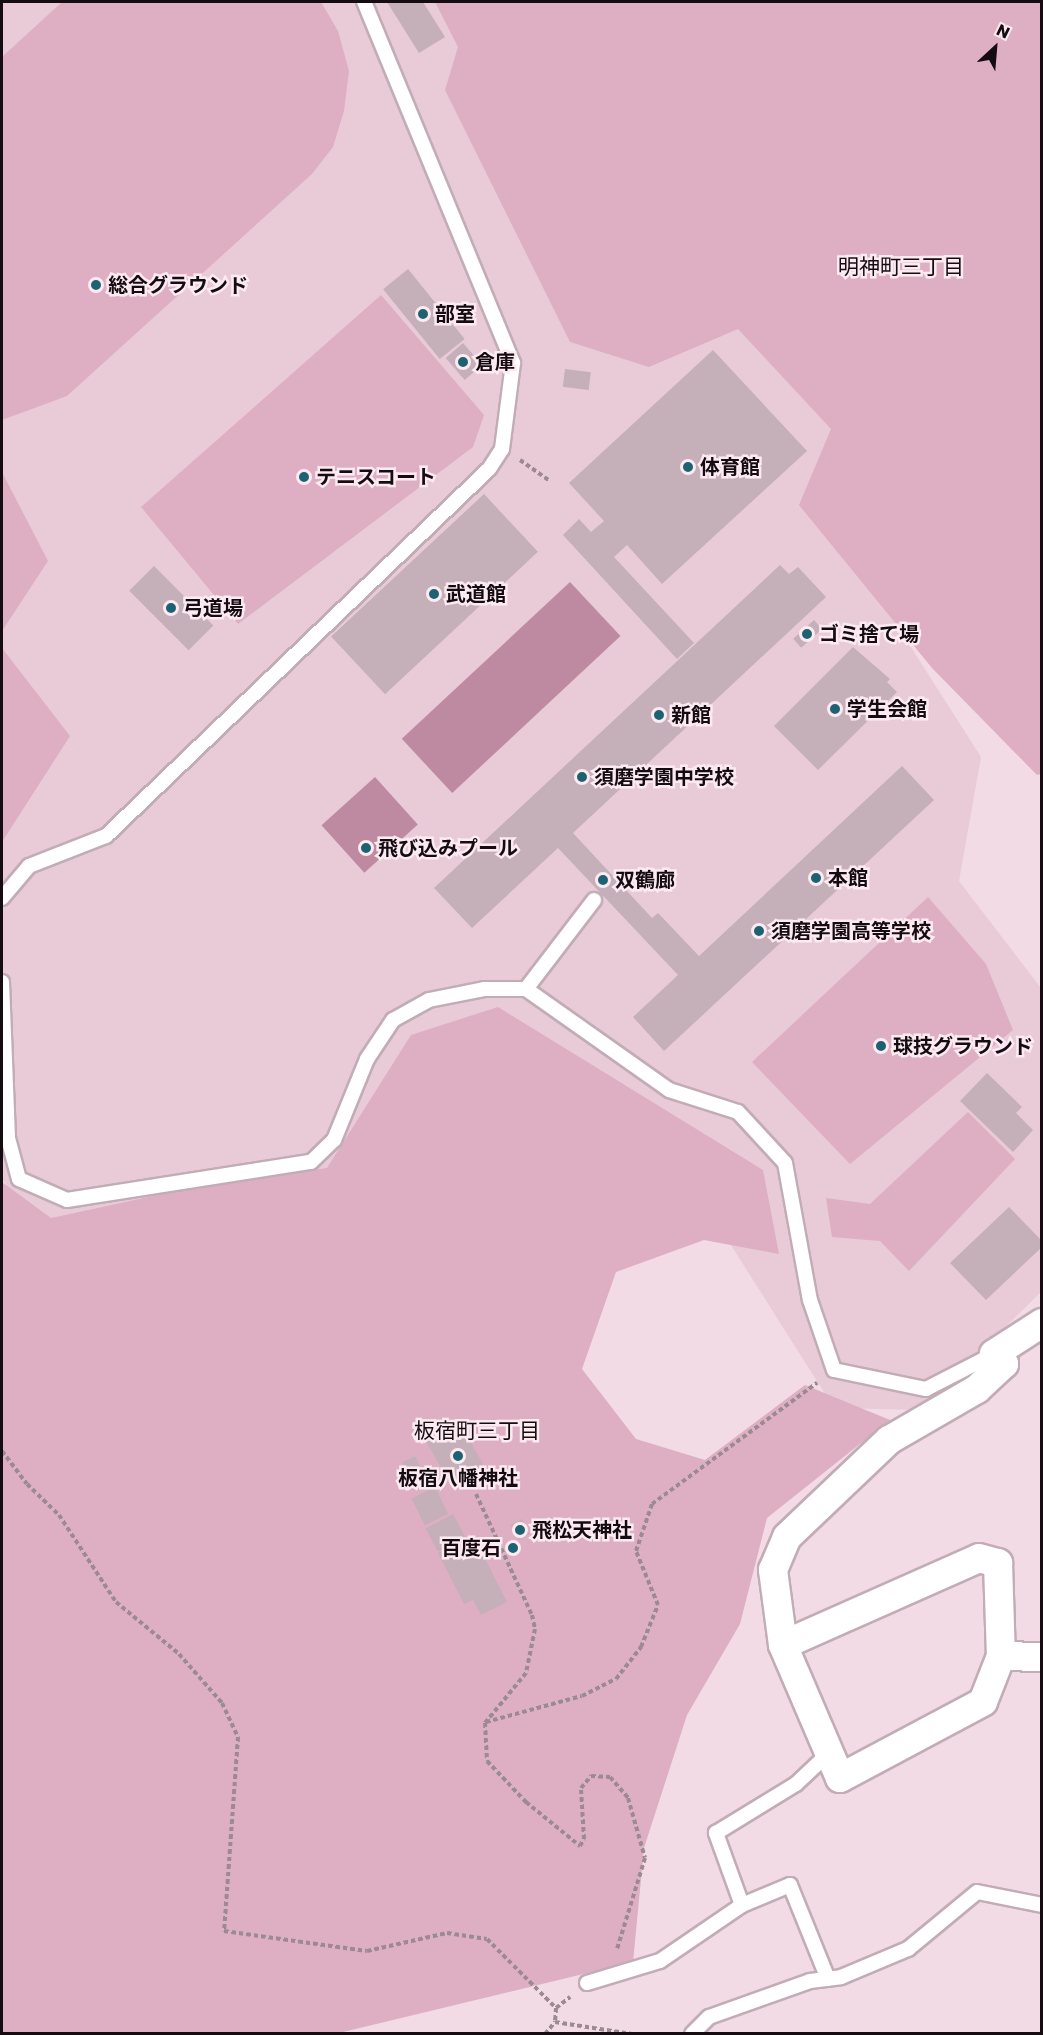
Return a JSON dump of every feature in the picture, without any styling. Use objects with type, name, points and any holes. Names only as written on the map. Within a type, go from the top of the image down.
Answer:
[{"type":"street","points":[[783,1645],[979,1558],[998,1563],[1001,1656],[983,1702],[840,1779],[783,1645],[774,1570],[787,1537],[889,1440],[977,1389],[1004,1364],[994,1354],[1041,1323]]},
{"type":"street","points":[[1001,1656],[1041,1658]]},
{"type":"lane","points":[[2,898],[29,866],[106,836],[489,469],[502,449],[513,363],[364,2]]},
{"type":"lane","points":[[526,989],[594,900]]},
{"type":"lane","points":[[2,982],[8,1138],[19,1179],[67,1200],[311,1162],[334,1140],[367,1059],[393,1020],[429,1000],[484,989],[526,989],[669,1090],[738,1112],[785,1163],[810,1300],[834,1370],[926,1389],[994,1354]]},
{"type":"lane","points":[[742,1905],[716,1833],[796,1784],[829,1753]]},
{"type":"lane","points":[[587,1983],[660,1961],[742,1905],[790,1885],[828,1979]]},
{"type":"lane","points":[[692,2034],[709,2017],[810,1981],[841,1977],[908,1949],[976,1892],[1041,1905]]},
{"type":"path","points":[[502,449],[549,480]]},
{"type":"path","points":[[485,1723],[582,1696],[616,1679],[641,1647],[658,1605],[636,1551],[652,1504],[834,1370]]},
{"type":"path","points":[[2,1451],[27,1484],[59,1515],[116,1602],[179,1654],[222,1703],[234,1728],[238,1737],[224,1931],[367,1952],[447,1933],[487,1939],[556,2008],[555,2022],[545,2034]]},
{"type":"path","points":[[476,1494],[532,1615],[535,1629],[526,1673],[485,1723],[487,1761],[573,1844],[579,1846],[584,1839],[581,1788],[591,1776],[610,1777],[628,1798],[645,1858],[619,1947],[587,1983]]},
{"type":"path","points":[[555,2022],[632,2034]]},
{"type":"shaded area","points":[[2,2],[452,2],[741,291],[866,405],[821,506],[981,757],[959,881],[1041,988],[1041,1292],[920,1410],[834,1408],[648,1114],[342,1190],[41,1221],[2,1180]]},
{"type":"shaded area","name":"総合グラウンド","points":[[62,2],[321,2],[338,31],[349,71],[344,111],[333,147],[312,174],[67,396],[2,420],[2,57]]},
{"type":"shaded area","points":[[435,2],[1041,2],[1041,774],[1037,775],[932,668],[799,505],[831,429],[738,329],[649,367],[570,342],[445,90],[458,47]]},
{"type":"shaded area","name":"テニスコート","points":[[381,295],[484,415],[473,447],[238,624],[141,507]]},
{"type":"shaded area","points":[[2,475],[48,561],[2,631]]},
{"type":"shaded area","points":[[570,582],[620,636],[452,793],[402,739]]},
{"type":"shaded area","points":[[2,648],[70,736],[2,842]]},
{"type":"shaded area","name":"飛び込みプール","points":[[375,777],[418,825],[364,873],[321,825]]},
{"type":"shaded area","name":"球技グラウンド","points":[[928,897],[986,964],[1013,1030],[850,1164],[752,1062]]},
{"type":"shaded area","points":[[498,1007],[763,1170],[779,1254],[704,1240],[616,1272],[582,1369],[636,1439],[705,1460],[805,1385],[890,1420],[767,1518],[740,1624],[687,1715],[644,1848],[633,1962],[339,2033],[2,2033],[2,1182],[51,1218],[181,1190],[327,1168],[411,1035]]},
{"type":"shaded area","points":[[968,1112],[1015,1159],[909,1271],[880,1241],[832,1237],[826,1198],[870,1204]]},
{"type":"building","points":[[387,2],[423,2],[445,37],[419,53]]},
{"type":"building","name":"部室","points":[[408,269],[465,339],[440,359],[383,289]]},
{"type":"building","name":"倉庫","points":[[463,343],[482,365],[465,380],[446,358]]},
{"type":"building","name":"体育館","points":[[713,350],[807,451],[662,584],[627,545],[614,557],[694,643],[677,659],[563,535],[579,519],[591,532],[604,521],[569,483]]},
{"type":"building","points":[[565,369],[591,372],[589,390],[563,387]]},
{"type":"building","name":"武道館","points":[[484,494],[538,552],[385,694],[331,637]]},
{"type":"building","points":[[780,565],[789,574],[798,567],[826,597],[573,833],[652,918],[658,913],[699,956],[902,766],[934,800],[664,1051],[633,1017],[678,975],[558,848],[472,928],[434,888]]},
{"type":"building","name":"弓道場","points":[[154,566],[213,625],[189,650],[129,591]]},
{"type":"building","name":"ゴミ捨て場","points":[[814,620],[822,629],[801,648],[793,639]]},
{"type":"building","name":"学生会館","points":[[853,647],[890,679],[887,682],[897,692],[818,770],[774,726]]},
{"type":"building","points":[[987,1073],[1022,1107],[1016,1113],[1033,1130],[1013,1152],[960,1101]]},
{"type":"building","points":[[1009,1207],[1042,1241],[1042,1247],[986,1300],[950,1263]]},
{"type":"building","points":[[460,1423],[483,1464],[474,1469],[478,1476],[460,1486],[457,1479],[449,1482],[426,1441]]},
{"type":"building","points":[[415,1456],[422,1470],[410,1477],[403,1462]]},
{"type":"building","points":[[435,1487],[448,1514],[425,1525],[412,1498]]},
{"type":"building","points":[[453,1514],[465,1537],[438,1552],[426,1529]]},
{"type":"building","name":"飛松天神社","points":[[522,1519],[530,1534],[519,1540],[511,1525]]},
{"type":"building","points":[[473,1535],[507,1602],[481,1615],[473,1600],[464,1604],[438,1553]]},
{"type":"place","name":"総合グラウンド","points":[[96,285]]},
{"type":"place","name":"部室","points":[[423,314]]},
{"type":"place","name":"倉庫","points":[[463,362]]},
{"type":"place","name":"体育館","points":[[688,467]]},
{"type":"place","name":"テニスコート","points":[[304,477]]},
{"type":"place","name":"武道館","points":[[434,594]]},
{"type":"place","name":"弓道場","points":[[171,608]]},
{"type":"place","name":"ゴミ捨て場","points":[[807,634]]},
{"type":"place","name":"学生会館","points":[[835,709]]},
{"type":"place","name":"新館","points":[[659,715]]},
{"type":"place","name":"須磨学園中学校","points":[[582,777]]},
{"type":"place","name":"飛び込みプール","points":[[366,848]]},
{"type":"place","name":"本館","points":[[816,878]]},
{"type":"place","name":"双鶴廊","points":[[603,880]]},
{"type":"place","name":"須磨学園高等学校","points":[[759,931]]},
{"type":"place","name":"球技グラウンド","points":[[881,1046]]},
{"type":"place","name":"板宿八幡神社","points":[[458,1456]]},
{"type":"place","name":"飛松天神社","points":[[520,1530]]},
{"type":"place","name":"百度石","points":[[513,1548]]},
{"type":"district","name":"明神町三丁目","points":[[901,267]]},
{"type":"district","name":"板宿町三丁目","points":[[477,1431]]}]
